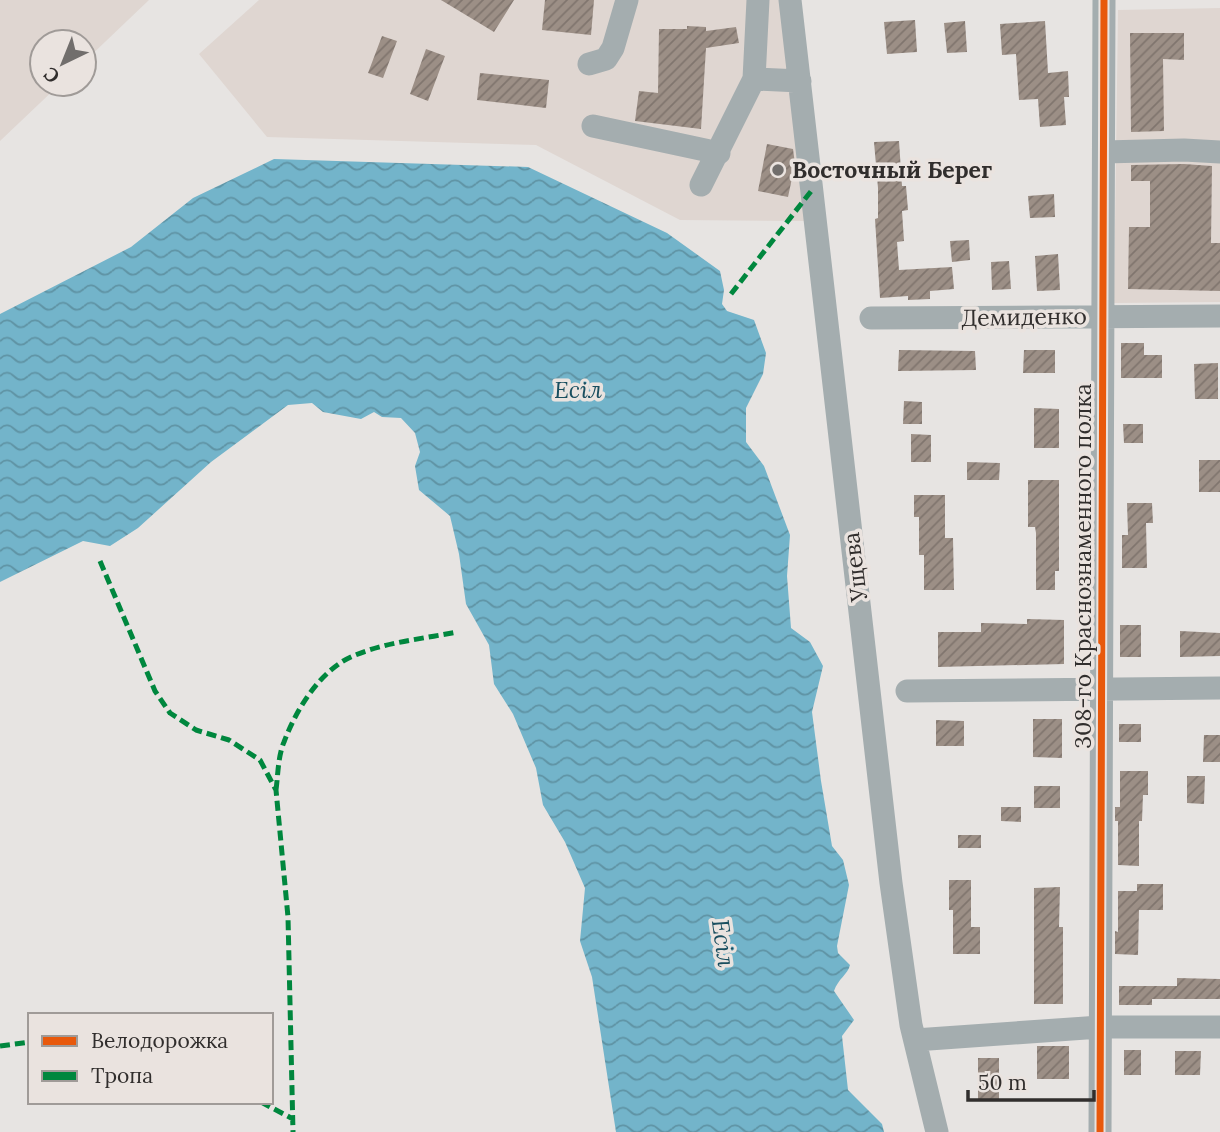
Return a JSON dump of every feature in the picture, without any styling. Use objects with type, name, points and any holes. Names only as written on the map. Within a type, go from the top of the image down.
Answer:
[{"type":"street","points":[[589,64],[606,60],[613,48],[627,0]]},
{"type":"street","points":[[701,185],[754,79],[758,0]]},
{"type":"street","name":"Ущева","points":[[790,0],[891,883],[915,1040],[937,1132]]},
{"type":"street","name":"308-го Краснознаменного полка","points":[[1100,1132],[1104,0]]},
{"type":"street","points":[[754,79],[800,81]]},
{"type":"street","points":[[593,126],[719,153]]},
{"type":"street","points":[[1104,152],[1220,152]]},
{"type":"street","name":"Демиденко","points":[[871,318],[1220,316]]},
{"type":"street","points":[[907,691],[1220,688]]},
{"type":"street","points":[[915,1040],[1100,1027],[1220,1027]]},
{"type":"shaded area","points":[[0,0],[149,0],[98,49],[98,28],[28,28],[28,98],[45,98],[0,141]]},
{"type":"shaded area","points":[[259,0],[781,0],[806,221],[680,220],[536,145],[267,137],[199,54]]},
{"type":"shaded area","points":[[1220,8],[1220,302],[1114,303],[1118,10]]},
{"type":"water","name":"Есіл","points":[[274,159],[528,167],[667,233],[720,271],[724,290],[722,304],[727,311],[754,320],[766,353],[763,374],[746,408],[746,442],[764,466],[790,535],[787,576],[791,628],[810,642],[823,666],[812,712],[832,846],[843,860],[849,885],[837,946],[838,953],[850,965],[834,991],[854,1020],[842,1036],[848,1090],[882,1124],[884,1132],[616,1132],[592,977],[580,941],[585,888],[565,842],[543,805],[536,768],[513,714],[494,684],[489,645],[466,604],[450,516],[419,490],[415,466],[420,452],[415,433],[401,418],[382,417],[374,412],[361,419],[323,412],[312,403],[288,405],[211,462],[138,528],[110,546],[83,541],[0,582],[0,314],[131,247],[193,198]]},
{"type":"building","points":[[441,0],[514,0],[494,32]]},
{"type":"building","points":[[545,0],[594,0],[591,35],[542,30]]},
{"type":"building","points":[[915,20],[917,52],[887,54],[884,22]]},
{"type":"building","points":[[965,21],[967,52],[947,53],[944,23]]},
{"type":"building","points":[[1045,21],[1048,73],[1068,71],[1069,97],[1064,97],[1066,125],[1040,127],[1038,99],[1019,100],[1016,54],[1002,55],[1000,24]]},
{"type":"building","points":[[687,26],[706,27],[706,31],[736,27],[739,43],[706,48],[701,129],[635,121],[639,91],[658,93],[659,29],[687,29]]},
{"type":"building","points":[[1130,33],[1184,33],[1184,60],[1163,59],[1164,131],[1131,132]]},
{"type":"building","points":[[382,36],[397,41],[383,78],[368,73]]},
{"type":"building","points":[[426,49],[445,56],[428,101],[410,94]]},
{"type":"building","points":[[480,73],[549,80],[546,108],[477,100]]},
{"type":"building","points":[[899,141],[902,186],[906,186],[908,210],[902,211],[904,241],[897,242],[899,270],[952,267],[954,289],[930,291],[930,299],[908,300],[908,296],[880,298],[875,219],[878,218],[878,188],[874,142]]},
{"type":"building","name":"Восточный Берег","points":[[767,144],[793,149],[795,164],[788,197],[758,191]]},
{"type":"building","points":[[1131,165],[1212,166],[1211,243],[1220,243],[1220,291],[1128,289],[1129,227],[1150,227],[1150,181],[1131,181]]},
{"type":"building","points":[[1054,194],[1055,217],[1030,218],[1028,196]]},
{"type":"building","points":[[969,240],[970,260],[952,262],[950,241]]},
{"type":"building","points":[[1058,254],[1060,290],[1037,291],[1035,256]]},
{"type":"building","points":[[1009,261],[1011,289],[992,290],[991,262]]},
{"type":"building","points":[[1121,343],[1144,343],[1144,355],[1162,355],[1162,378],[1121,378]]},
{"type":"building","points":[[899,350],[975,351],[976,370],[898,371]]},
{"type":"building","points":[[1024,350],[1055,350],[1055,373],[1023,373]]},
{"type":"building","points":[[1218,363],[1218,399],[1195,399],[1194,364]]},
{"type":"building","points":[[904,401],[922,402],[922,424],[903,424]]},
{"type":"building","points":[[1034,408],[1059,409],[1059,448],[1034,448]]},
{"type":"building","points":[[1123,424],[1143,424],[1143,443],[1124,443]]},
{"type":"building","points":[[911,434],[931,435],[931,462],[911,462]]},
{"type":"building","points":[[1199,460],[1220,460],[1220,492],[1199,492]]},
{"type":"building","points":[[967,462],[1000,463],[999,480],[967,480]]},
{"type":"building","points":[[1028,480],[1059,480],[1059,571],[1055,571],[1055,590],[1036,590],[1036,533],[1035,527],[1028,527]]},
{"type":"building","points":[[914,495],[945,495],[945,538],[953,538],[954,590],[924,590],[924,555],[919,555],[919,517],[914,517]]},
{"type":"building","points":[[1127,503],[1152,503],[1153,523],[1146,523],[1147,568],[1122,568],[1122,535],[1128,535]]},
{"type":"building","points":[[1027,619],[1064,620],[1064,664],[938,667],[938,632],[981,632],[981,623],[1027,624]]},
{"type":"building","points":[[1120,625],[1141,625],[1141,657],[1120,657]]},
{"type":"building","points":[[1180,631],[1220,633],[1220,656],[1180,657]]},
{"type":"building","points":[[1033,719],[1062,719],[1062,758],[1033,757]]},
{"type":"building","points":[[936,720],[964,721],[964,746],[936,746]]},
{"type":"building","points":[[1119,724],[1141,724],[1141,742],[1119,742]]},
{"type":"building","points":[[1204,735],[1220,735],[1220,762],[1203,762]]},
{"type":"building","points":[[1120,771],[1148,771],[1148,795],[1143,795],[1142,821],[1139,821],[1139,866],[1118,865],[1118,821],[1115,821],[1115,807],[1120,807]]},
{"type":"building","points":[[1187,776],[1205,776],[1204,804],[1187,803]]},
{"type":"building","points":[[1034,786],[1060,786],[1060,808],[1034,808]]},
{"type":"building","points":[[1001,807],[1021,807],[1021,822],[1001,821]]},
{"type":"building","points":[[958,835],[981,835],[981,848],[958,848]]},
{"type":"building","points":[[949,880],[971,880],[971,927],[980,927],[980,954],[953,954],[953,910],[949,910]]},
{"type":"building","points":[[1137,884],[1163,884],[1163,910],[1139,910],[1138,955],[1115,954],[1118,891],[1137,891]]},
{"type":"building","points":[[1060,887],[1063,1004],[1034,1004],[1034,888]]},
{"type":"building","points":[[1177,978],[1220,979],[1220,999],[1152,999],[1152,1005],[1119,1005],[1119,986],[1177,986]]},
{"type":"building","points":[[1037,1046],[1069,1046],[1069,1079],[1037,1079]]},
{"type":"building","points":[[1124,1050],[1141,1050],[1141,1075],[1124,1075]]},
{"type":"building","points":[[1175,1051],[1201,1051],[1200,1075],[1175,1075]]},
{"type":"building","points":[[978,1058],[999,1058],[999,1101],[978,1101]]},
{"type":"marked path","points":[[731,294],[812,190]]},
{"type":"marked path","points":[[100,561],[155,691],[170,713],[196,730],[229,740],[260,760],[276,790],[288,917],[293,1132]]},
{"type":"marked path","points":[[276,790],[280,753],[289,730],[302,704],[330,671],[341,662],[378,647],[457,632]]},
{"type":"marked path","points":[[0,1046],[28,1042]]},
{"type":"marked path","points":[[265,1104],[293,1119]]},
{"type":"cycle path","points":[[1100,1132],[1104,0]]},
{"type":"place","name":"Восточный Берег","points":[[778,170]]}]
